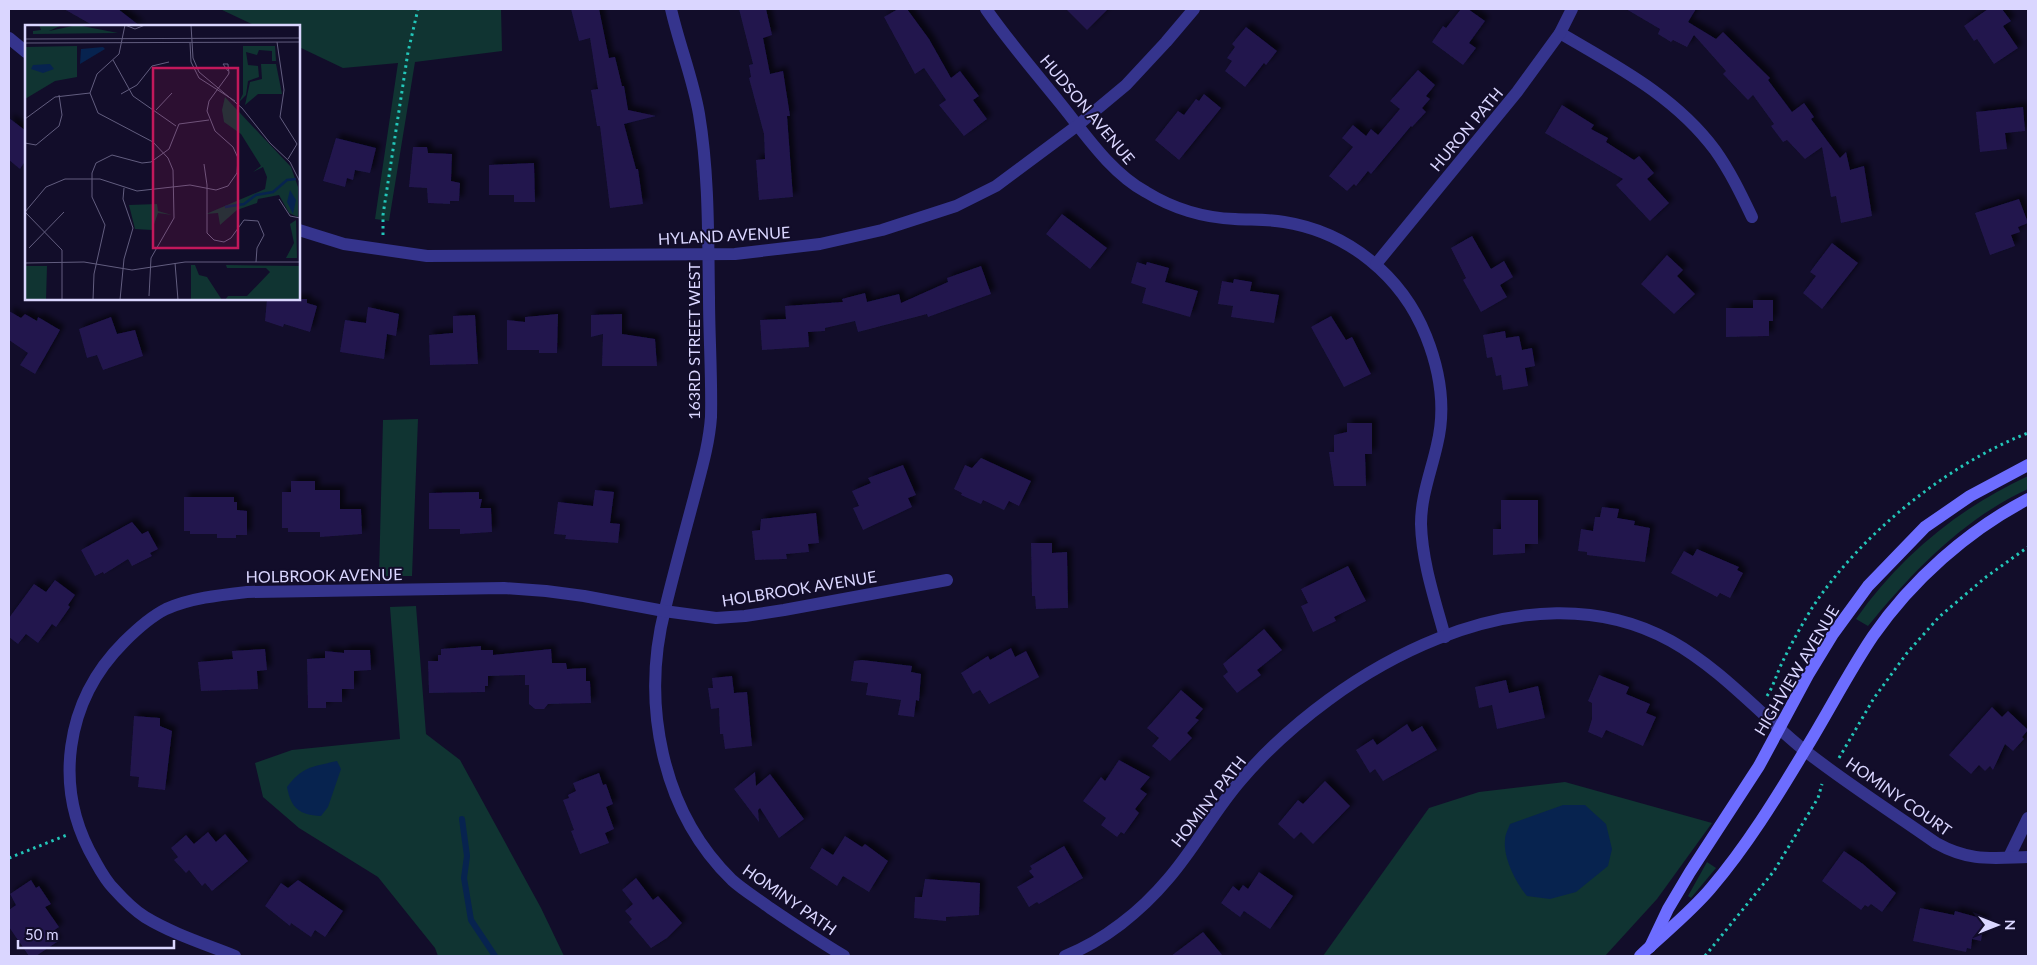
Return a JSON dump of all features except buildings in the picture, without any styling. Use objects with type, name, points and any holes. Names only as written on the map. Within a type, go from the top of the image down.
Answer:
[{"type":"street","name":"163RD STREET WEST","points":[[664,611],[707,452],[710,417],[706,175],[699,113],[671,9]]},
{"type":"street","name":"HUDSON AVENUE","points":[[986,9],[1111,166],[1152,196],[1204,216],[1283,222],[1326,234],[1348,245],[1376,264],[1403,295],[1419,320],[1427,338],[1438,375],[1441,404],[1440,432],[1426,482],[1422,523],[1425,563],[1445,636]]},
{"type":"street","name":"HYLAND AVENUE","points":[[300,230],[344,244],[427,256],[708,255],[764,252],[820,244],[882,230],[934,215],[996,186],[1078,125],[1126,85],[1194,9]]},
{"type":"street","name":"HURON PATH","points":[[1376,264],[1517,92],[1560,33],[1572,9]]},
{"type":"street","points":[[1560,33],[1627,72],[1680,112],[1714,149],[1733,177],[1752,218]]},
{"type":"street","points":[[9,38],[25,51]]},
{"type":"street","name":"HIGHVIEW AVENUE","points":[[1650,946],[1668,909],[1690,872],[1759,766],[1808,675],[1833,634],[1868,586],[1888,564],[1933,522],[1970,496],[2028,465]]},
{"type":"street","name":"HIGHVIEW AVENUE","points":[[1640,956],[1711,889],[1748,839],[1805,751],[1853,667],[1874,635],[1915,586],[1952,551],[1970,537],[2028,500]]},
{"type":"street","name":"HOLBROOK AVENUE","points":[[235,956],[144,916],[112,888],[86,845],[79,830],[73,805],[70,752],[73,732],[86,693],[99,670],[111,655],[147,621],[165,610],[214,596],[247,592],[504,588],[574,594],[664,611],[716,618],[746,616],[947,580]]},
{"type":"street","name":"HOMINY PATH","points":[[664,611],[656,648],[655,714],[660,745],[669,776],[692,826],[707,850],[734,882],[817,940],[844,956]]},
{"type":"street","name":"HOMINY PATH","points":[[1065,956],[1106,934],[1151,897],[1168,879],[1241,780],[1266,753],[1328,700],[1367,675],[1406,654],[1445,636],[1492,621],[1524,614],[1582,613],[1612,618],[1643,628],[1669,640],[1694,655],[1805,751]]},
{"type":"street","name":"HOMINY COURT","points":[[1805,751],[1949,850],[1977,858],[2028,857]]},
{"type":"street","points":[[2009,857],[2028,818]]},
{"type":"path","points":[[381,250],[383,215],[408,52],[418,9]]},
{"type":"path","points":[[1705,956],[1774,870],[1818,798],[1822,783],[1832,770],[1874,698],[1920,638],[1939,617],[1986,577],[2028,547]]},
{"type":"path","points":[[9,858],[79,830]]},
{"type":"green space","points":[[220,9],[501,9],[502,51],[415,62],[389,221],[375,219],[398,63],[343,68],[300,47],[300,25],[254,25]]},
{"type":"green space","points":[[418,419],[412,576],[379,576],[383,420]]},
{"type":"green space","points":[[2028,476],[2028,489],[1982,515],[1940,548],[1921,566],[1868,626],[1856,619],[1892,575],[1933,536],[1978,503]]},
{"type":"green space","points":[[416,606],[426,734],[460,760],[541,908],[564,956],[438,956],[435,948],[378,877],[299,828],[263,797],[255,763],[292,750],[400,739],[390,607]]},
{"type":"green space","points":[[1565,782],[1712,823],[1657,899],[1605,956],[1323,956],[1429,808],[1479,792]]},
{"type":"green space","points":[[1707,862],[1716,868],[1691,898],[1688,896]]},
{"type":"water","points":[[337,761],[341,769],[328,807],[321,816],[307,814],[297,809],[291,800],[287,787],[303,771],[314,766]]},
{"type":"water","points":[[1563,805],[1585,805],[1606,824],[1612,849],[1608,866],[1576,892],[1550,899],[1527,896],[1515,877],[1506,855],[1505,838],[1510,824]]},
{"type":"waterway","points":[[462,819],[467,856],[464,878],[471,920],[495,956]]}]
